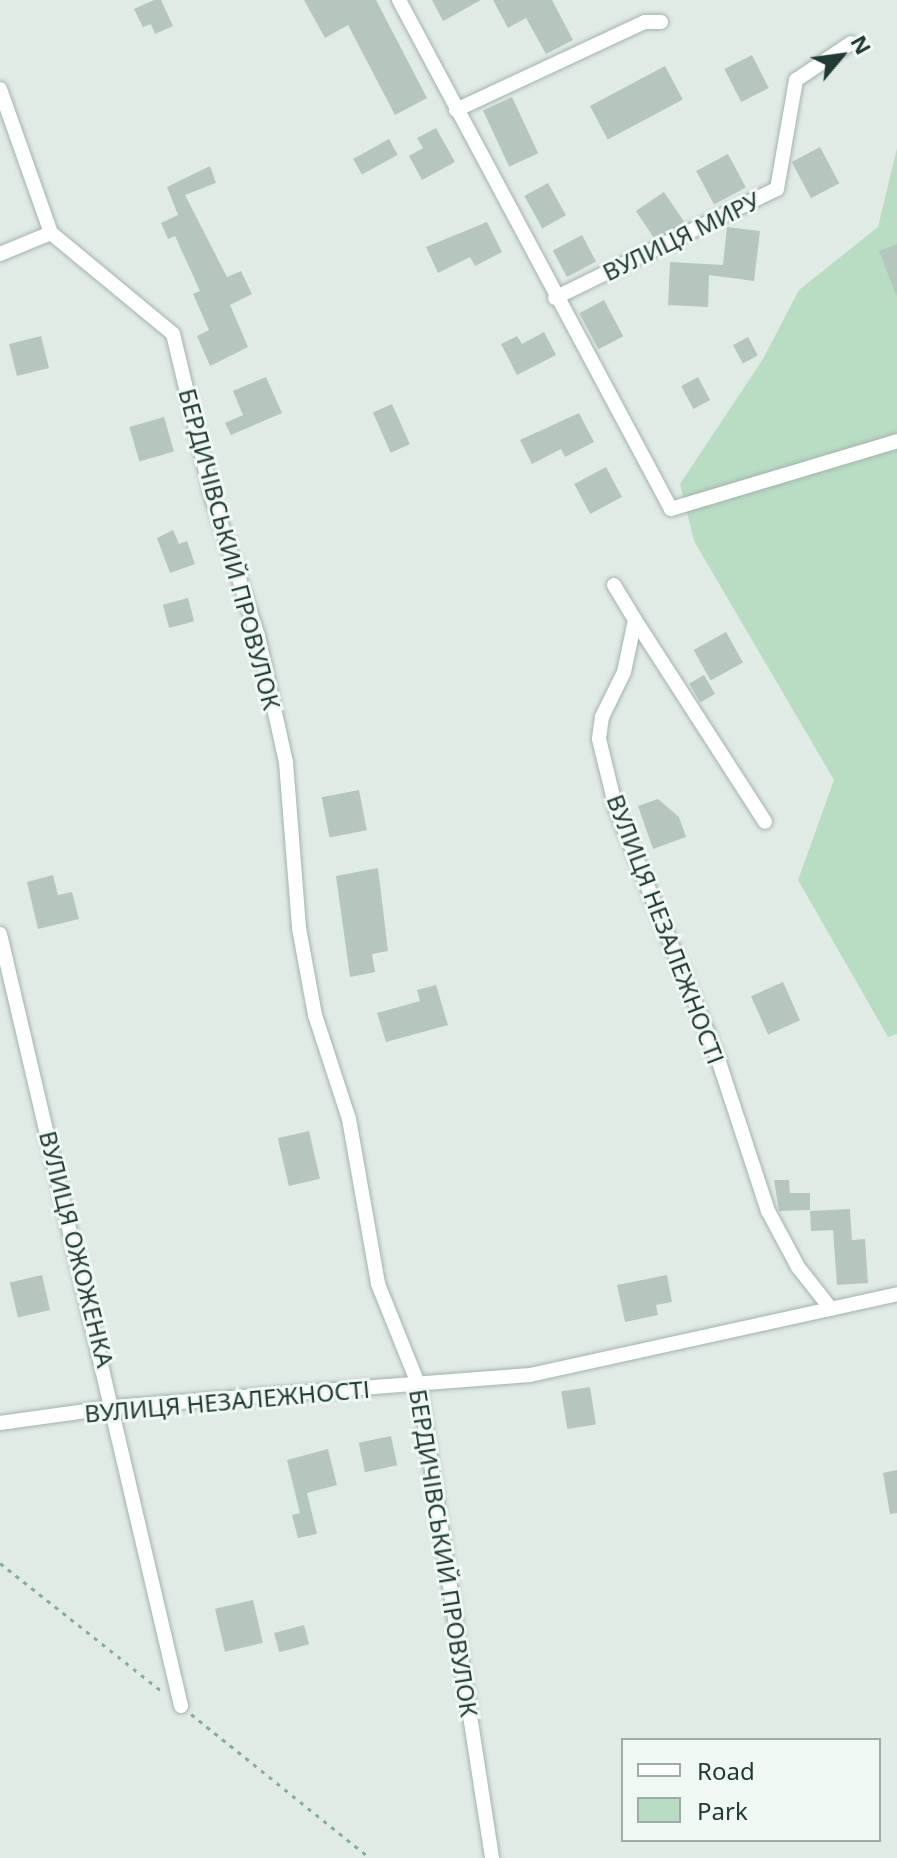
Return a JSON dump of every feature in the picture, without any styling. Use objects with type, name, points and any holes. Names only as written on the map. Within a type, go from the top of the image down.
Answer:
[{"type":"street","points":[[399,0],[555,298],[671,509],[897,441]]},
{"type":"street","points":[[456,110],[645,22],[661,22]]},
{"type":"street","name":"ВУЛИЦЯ МИРУ","points":[[555,298],[777,189],[796,80],[851,43]]},
{"type":"street","points":[[0,89],[51,233],[0,254]]},
{"type":"street","name":"БЕРДИЧІВСЬКИЙ ПРОВУЛОК","points":[[51,233],[173,334],[213,500],[258,636],[286,762],[299,928],[315,1015],[349,1119],[378,1284],[419,1386],[492,1858]]},
{"type":"street","points":[[614,585],[765,822]]},
{"type":"street","name":"ВУЛИЦЯ НЕЗАЛЕЖНОСТІ","points":[[635,620],[624,672],[602,717],[603,763],[643,882],[718,1059],[768,1211],[798,1267],[831,1309]]},
{"type":"street","name":"ВУЛИЦЯ ОЖОЖЕНКА","points":[[0,934],[115,1407],[181,1706]]},
{"type":"street","name":"ВУЛИЦЯ НЕЗАЛЕЖНОСТІ","points":[[0,1423],[115,1407],[419,1386],[530,1375],[897,1294]]},
{"type":"green space","points":[[897,148],[897,1034],[888,1037],[798,880],[834,780],[694,541],[680,484],[763,359],[799,290],[878,227]]},
{"type":"building","points":[[161,0],[173,26],[155,34],[151,24],[143,27],[134,9]]},
{"type":"building","points":[[304,0],[376,0],[427,98],[395,115],[348,25],[325,38]]},
{"type":"building","points":[[432,0],[481,0],[443,21]]},
{"type":"building","points":[[493,0],[552,0],[573,40],[546,54],[526,18],[508,28]]},
{"type":"building","points":[[752,55],[769,88],[741,102],[724,69]]},
{"type":"building","points":[[665,66],[683,100],[608,139],[590,106]]},
{"type":"building","points":[[512,97],[538,153],[509,167],[483,111]]},
{"type":"building","points":[[436,128],[455,162],[422,180],[409,156],[423,148],[417,138]]},
{"type":"building","points":[[389,139],[398,155],[362,175],[353,159]]},
{"type":"building","points":[[820,147],[839,183],[811,198],[792,162]]},
{"type":"building","points":[[728,154],[746,188],[714,204],[696,171]]},
{"type":"building","points":[[210,166],[216,183],[185,195],[227,277],[241,271],[252,294],[230,305],[248,347],[210,366],[197,336],[209,330],[193,294],[200,291],[175,236],[168,239],[161,223],[178,215],[167,187]]},
{"type":"building","points":[[548,183],[566,215],[542,228],[524,196]]},
{"type":"building","points":[[664,192],[684,222],[656,241],[636,211]]},
{"type":"building","points":[[487,222],[502,252],[475,266],[470,257],[438,273],[426,247]]},
{"type":"building","points":[[727,227],[760,231],[754,281],[709,275],[708,307],[668,305],[670,262],[723,265]]},
{"type":"building","points":[[582,235],[596,261],[567,277],[553,250]]},
{"type":"building","points":[[897,244],[897,295],[896,295],[879,251]]},
{"type":"building","points":[[604,300],[623,336],[599,349],[579,313]]},
{"type":"building","points":[[544,332],[556,355],[517,375],[501,344],[517,336],[522,344]]},
{"type":"building","points":[[41,336],[49,368],[17,376],[9,344]]},
{"type":"building","points":[[748,337],[758,356],[743,364],[733,345]]},
{"type":"building","points":[[266,377],[282,413],[231,435],[225,423],[243,415],[233,391]]},
{"type":"building","points":[[698,377],[710,400],[693,409],[681,386]]},
{"type":"building","points":[[392,404],[410,444],[391,453],[373,413]]},
{"type":"building","points":[[579,413],[594,442],[565,457],[561,449],[532,464],[520,440]]},
{"type":"building","points":[[164,417],[174,452],[139,462],[129,427]]},
{"type":"building","points":[[606,467],[622,497],[590,514],[574,484]]},
{"type":"building","points":[[173,530],[179,544],[187,541],[195,564],[170,573],[157,538]]},
{"type":"building","points":[[188,598],[194,621],[169,628],[163,605]]},
{"type":"building","points":[[726,632],[743,663],[711,681],[694,650]]},
{"type":"building","points":[[704,675],[715,694],[700,703],[689,684]]},
{"type":"building","points":[[359,790],[367,830],[330,837],[322,797]]},
{"type":"building","points":[[658,799],[679,817],[686,837],[653,849],[638,806]]},
{"type":"building","points":[[378,868],[388,951],[372,954],[375,972],[350,977],[336,876]]},
{"type":"building","points":[[53,875],[58,895],[72,892],[79,919],[38,929],[27,882]]},
{"type":"building","points":[[783,982],[800,1020],[768,1035],[751,996]]},
{"type":"building","points":[[436,985],[448,1025],[386,1042],[377,1013],[420,1001],[417,990]]},
{"type":"building","points":[[309,1131],[320,1179],[289,1186],[278,1138]]},
{"type":"building","points":[[774,1180],[789,1180],[790,1193],[810,1193],[810,1210],[779,1211]]},
{"type":"building","points":[[850,1209],[852,1240],[865,1239],[868,1283],[837,1285],[833,1230],[811,1231],[810,1211]]},
{"type":"building","points":[[42,1275],[50,1310],[18,1318],[10,1282]]},
{"type":"building","points":[[667,1275],[672,1302],[656,1305],[658,1315],[625,1322],[617,1285]]},
{"type":"building","points":[[590,1387],[596,1425],[567,1429],[561,1392]]},
{"type":"building","points":[[391,1436],[397,1465],[365,1472],[359,1443]]},
{"type":"building","points":[[328,1449],[337,1485],[307,1493],[317,1534],[298,1538],[292,1515],[300,1513],[287,1460]]},
{"type":"building","points":[[897,1470],[897,1513],[890,1514],[883,1473]]},
{"type":"building","points":[[253,1600],[263,1643],[225,1652],[215,1609]]},
{"type":"building","points":[[304,1625],[309,1644],[279,1652],[274,1633]]}]
